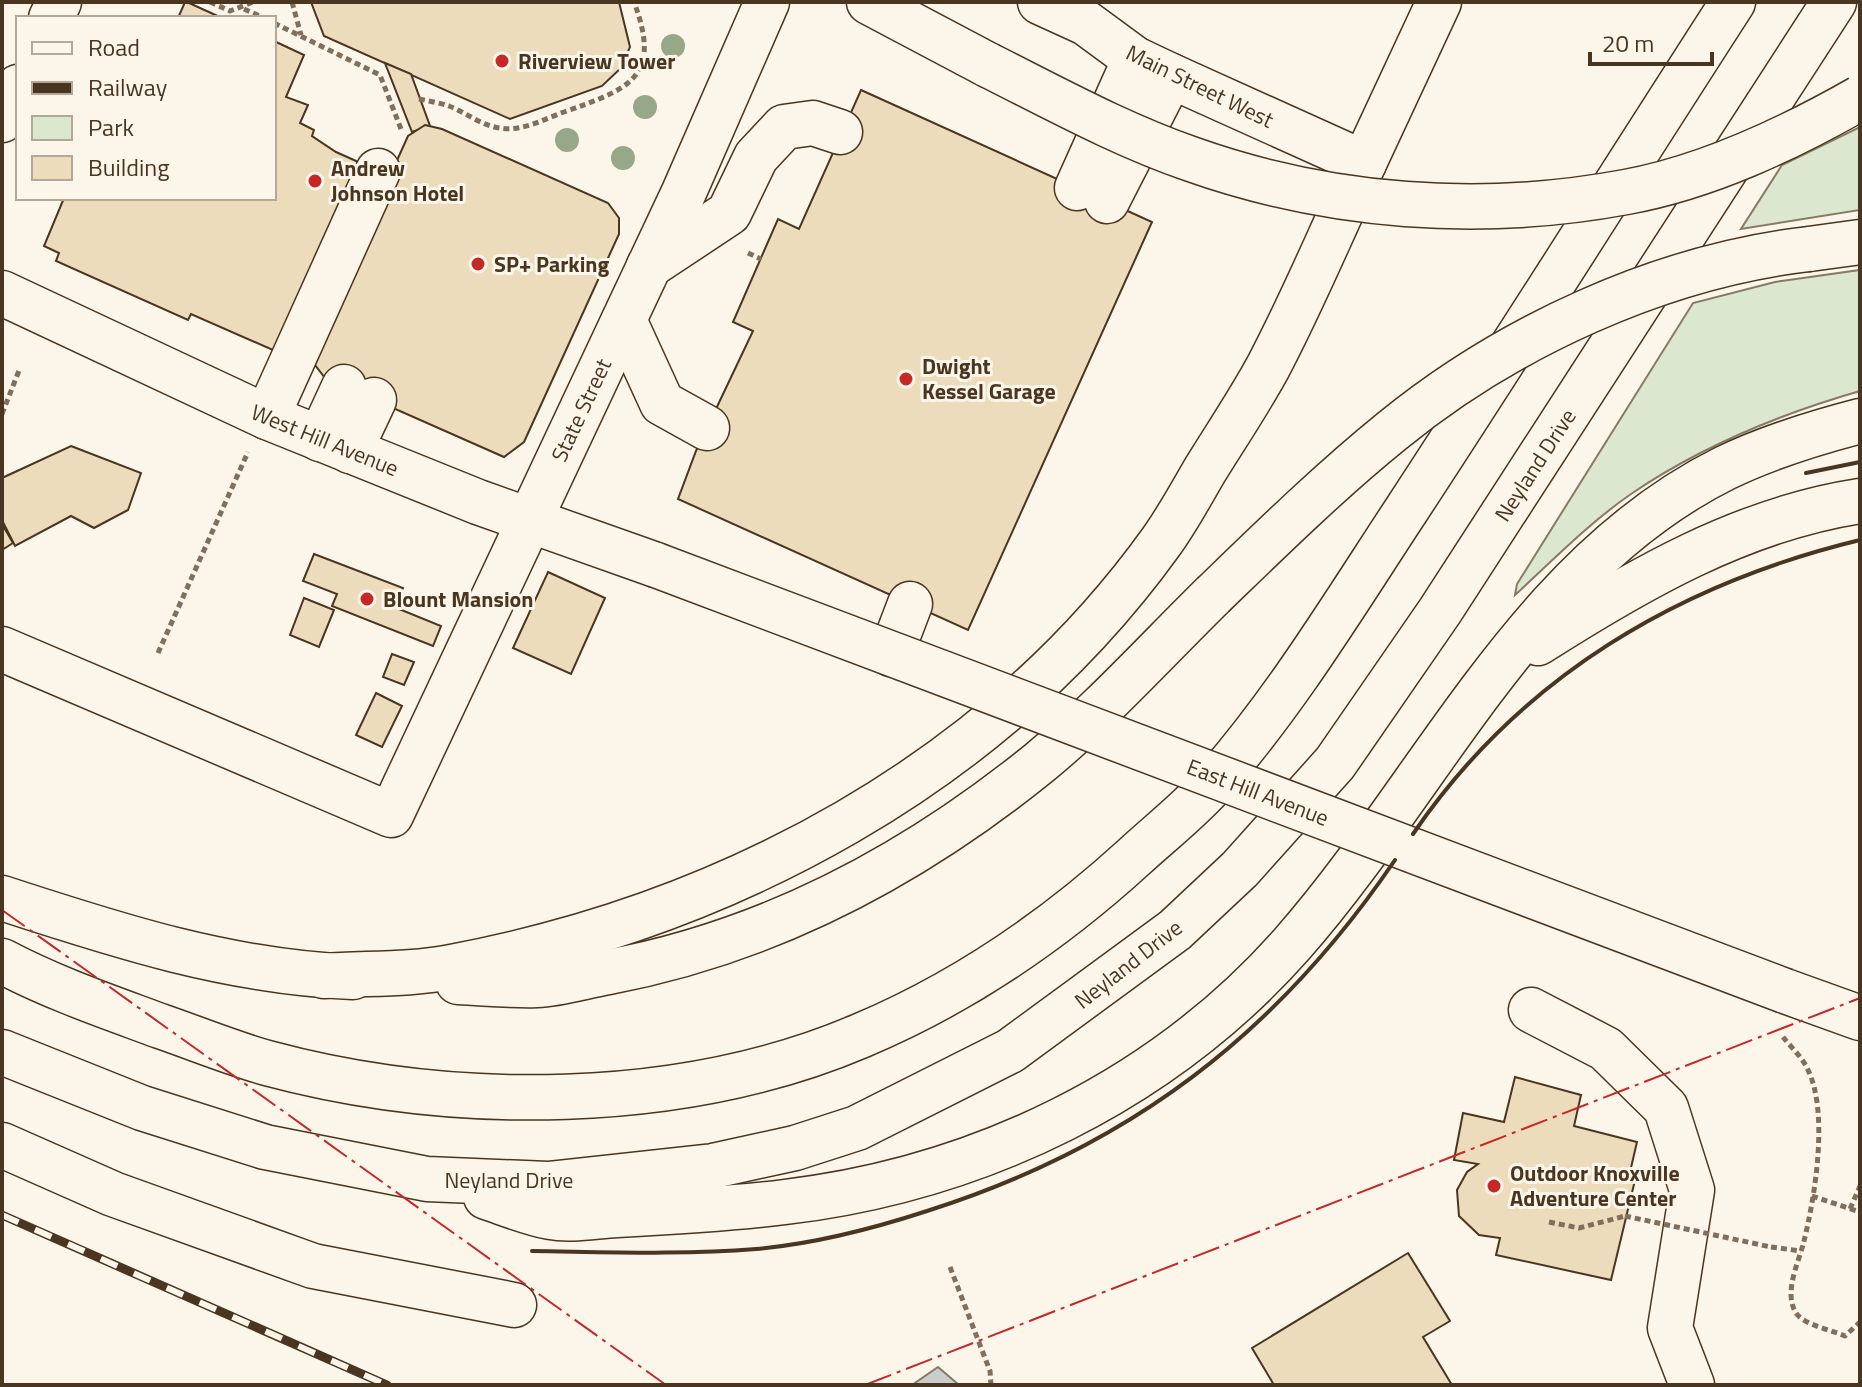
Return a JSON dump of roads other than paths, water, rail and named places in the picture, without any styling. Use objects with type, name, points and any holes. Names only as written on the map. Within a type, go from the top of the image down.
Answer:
[{"type":"main road","name":"State Street","points":[[2,649],[391,815],[624,320],[767,2]]},
{"type":"main road","points":[[869,2],[1098,120],[1190,159],[1323,196],[1433,206],[1553,202],[1641,189],[1755,151],[1860,98]]},
{"type":"main road","name":"Main Street West","points":[[1040,2],[1091,13],[1153,67],[1364,163]]},
{"type":"main road","points":[[324,976],[447,968],[643,917],[722,887],[792,854],[854,819],[976,737],[1111,608],[1163,540],[1268,367],[1439,2]]},
{"type":"main road","points":[[2,961],[45,984],[266,1063],[362,1083],[484,1096],[571,1096],[692,1083],[759,1069],[858,1037],[928,1002],[1077,909],[1207,791],[1255,732],[1449,446],[1733,2]]},
{"type":"main road","name":"Neyland Drive","points":[[2,1052],[142,1108],[265,1147],[427,1179],[548,1184],[713,1166],[795,1148],[857,1128],[1010,1051],[1175,930],[1240,869],[1335,763],[1834,2]]},
{"type":"main road","points":[[1092,195],[1153,67]]},
{"type":"main road","points":[[2,120],[16,91]]},
{"type":"main road","points":[[648,266],[729,213],[756,157],[784,127],[813,123],[840,132]]},
{"type":"main road","points":[[260,429],[378,171]]},
{"type":"main road","points":[[2,898],[138,943],[226,964],[324,976],[538,985],[635,967],[762,928],[900,862],[990,801],[1042,760],[1213,595],[1393,430],[1493,361],[1611,303],[1693,273],[1760,254],[1860,242]]},
{"type":"main road","name":"West Hill Avenue","points":[[2,293],[260,429],[335,445],[656,565]]},
{"type":"main road","points":[[624,320],[662,403],[702,439]]},
{"type":"main road","points":[[335,445],[359,394]]},
{"type":"main road","points":[[427,1179],[553,1218],[723,1210],[840,1196],[948,1168],[1073,1115],[1166,1059],[1233,1004],[1292,944],[1502,666],[1550,606],[1602,554],[1663,505],[1737,463],[1800,437],[1860,421]]},
{"type":"main road","points":[[1502,666],[1613,595],[1700,550],[1779,519],[1860,501]]},
{"type":"main road","name":"East Hill Avenue","points":[[656,565],[1860,1018]]},
{"type":"main road","points":[[891,654],[910,604]]},
{"type":"main road","points":[[1531,1010],[1606,1049],[1666,1108],[1692,1190],[1670,1328],[1692,1385]]},
{"type":"main road","points":[[2,1145],[113,1194],[313,1266],[514,1305]]},
{"type":"railway","points":[[2,1215],[387,1385]]},
{"type":"place","name":"Riverview Tower","points":[[502,61]]},
{"type":"place","name":"Andrew Johnson Hotel","points":[[315,181]]},
{"type":"place","name":"SP+ Parking","points":[[478,264]]},
{"type":"place","name":"Dwight Kessel Garage","points":[[906,379]]},
{"type":"place","name":"Blount Mansion","points":[[367,599]]},
{"type":"place","name":"Outdoor Knoxville Adventure Center","points":[[1494,1186]]}]
